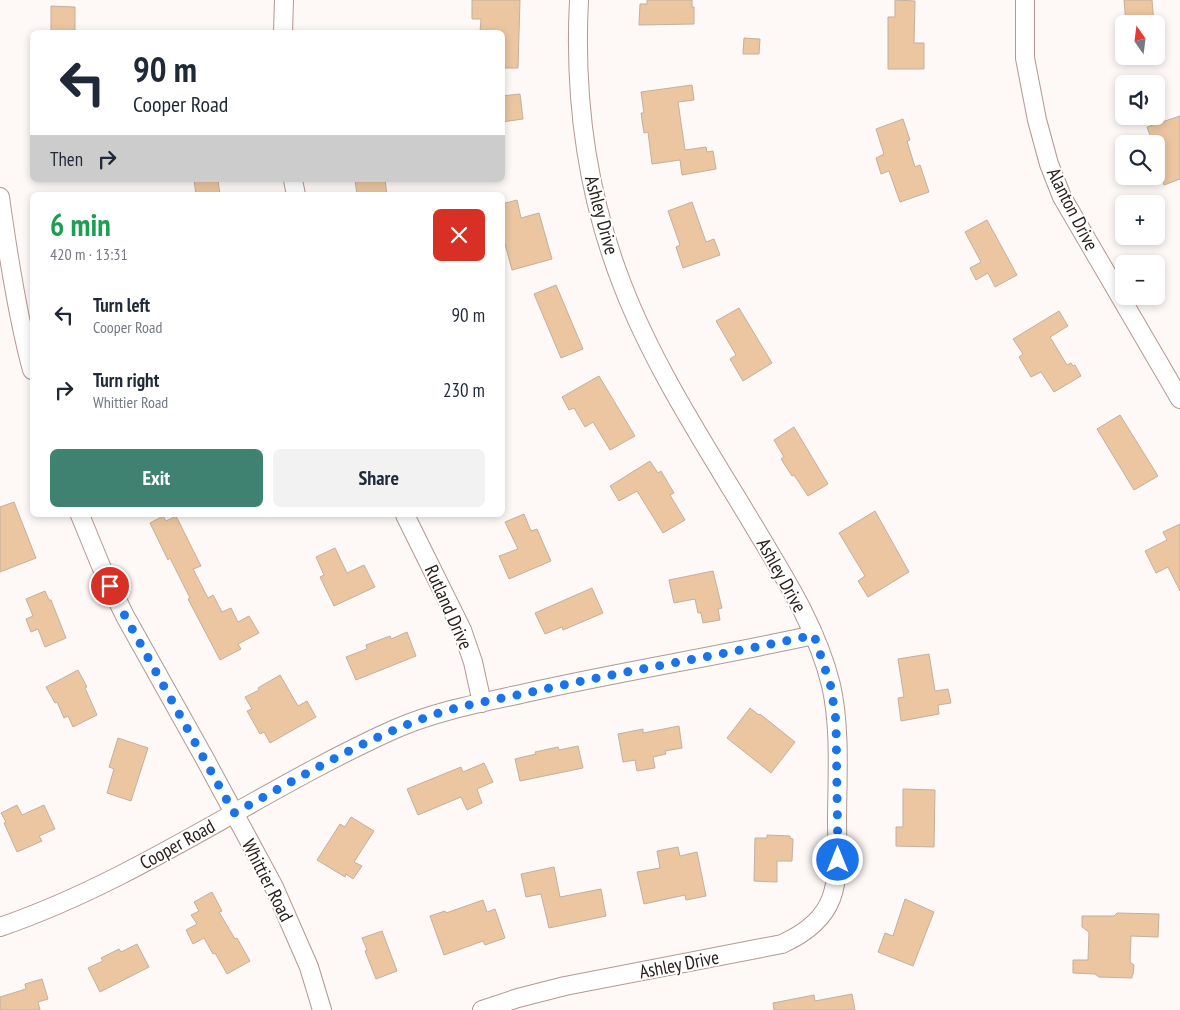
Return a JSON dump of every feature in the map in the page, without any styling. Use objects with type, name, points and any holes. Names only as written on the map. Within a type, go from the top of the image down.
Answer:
[{"type":"street","points":[[283,30],[284,0]]},
{"type":"street","name":"Ashley Drive","points":[[482,1010],[518,998],[565,986],[782,944],[811,928],[824,913],[833,897],[838,860],[836,721],[831,687],[814,635],[795,595],[673,391],[644,335],[622,284],[608,244],[588,162],[582,120],[577,37],[579,0]]},
{"type":"street","name":"Alanton Drive","points":[[1024,0],[1025,58],[1037,120],[1062,197],[1180,399]]},
{"type":"street","points":[[0,197],[16,302],[30,362]]},
{"type":"street","name":"Whittier Road","points":[[81,517],[103,571],[125,616],[234,813],[290,921],[309,967],[322,1010]]},
{"type":"street","name":"Rutland Drive","points":[[406,517],[462,630],[473,662],[482,703]]},
{"type":"street","name":"Cooper Road","points":[[0,927],[44,912],[88,892],[310,772],[396,729],[432,715],[584,680],[726,654],[814,635]]},
{"type":"building","points":[[472,0],[520,0],[518,68],[505,68],[505,30],[480,30],[481,19],[472,19]]},
{"type":"building","points":[[647,0],[692,0],[694,24],[639,25],[640,4],[647,4]]},
{"type":"building","points":[[895,0],[915,1],[914,43],[924,43],[924,69],[888,69],[888,17],[895,17]]},
{"type":"building","points":[[1124,0],[1152,0],[1153,15],[1125,15]]},
{"type":"building","points":[[51,6],[75,7],[75,30],[51,30]]},
{"type":"building","points":[[744,38],[760,39],[759,54],[743,54]]},
{"type":"building","points":[[692,85],[694,100],[678,102],[685,150],[706,147],[707,152],[713,151],[716,169],[682,175],[680,160],[652,164],[648,132],[644,133],[641,113],[644,113],[641,92]]},
{"type":"building","points":[[520,94],[523,119],[505,122],[505,96]]},
{"type":"building","points":[[1180,116],[1180,179],[1165,185],[1165,135],[1150,135],[1147,127],[1165,125],[1165,121]]},
{"type":"building","points":[[903,119],[910,140],[907,141],[915,167],[920,165],[929,192],[900,202],[889,171],[881,174],[876,158],[884,154],[876,129]]},
{"type":"building","points":[[194,182],[218,182],[220,192],[196,192]]},
{"type":"building","points":[[355,182],[385,182],[387,192],[357,192]]},
{"type":"building","points":[[517,200],[521,218],[539,213],[552,259],[512,270],[505,244],[505,203]]},
{"type":"building","points":[[692,202],[706,242],[714,239],[720,255],[683,268],[676,247],[680,245],[668,211]]},
{"type":"building","points":[[987,220],[1017,275],[995,287],[988,273],[976,280],[970,268],[981,262],[965,232]]},
{"type":"building","points":[[556,285],[583,349],[561,358],[534,294]]},
{"type":"building","points":[[739,308],[772,363],[743,381],[730,359],[736,355],[716,321]]},
{"type":"building","points":[[1059,311],[1068,326],[1050,337],[1067,365],[1071,363],[1073,366],[1075,365],[1081,376],[1054,392],[1041,372],[1031,377],[1019,357],[1023,354],[1013,339]]},
{"type":"building","points":[[599,376],[635,436],[610,450],[593,422],[585,427],[574,408],[569,410],[562,397]]},
{"type":"building","points":[[1120,415],[1158,476],[1134,490],[1097,429]]},
{"type":"building","points":[[794,427],[828,484],[808,496],[781,459],[784,457],[774,440]]},
{"type":"building","points":[[650,461],[658,473],[661,471],[674,493],[670,495],[685,520],[663,533],[637,491],[619,501],[610,486]]},
{"type":"building","points":[[14,502],[36,558],[0,572],[0,507]]},
{"type":"building","points":[[875,511],[909,572],[868,597],[858,581],[865,576],[839,533]]},
{"type":"building","points":[[524,514],[531,531],[537,529],[551,561],[509,579],[499,556],[518,549],[505,522]]},
{"type":"building","points":[[161,517],[164,517],[166,521],[176,517],[201,566],[193,569],[208,598],[213,595],[222,612],[231,608],[238,622],[249,616],[259,633],[238,644],[241,649],[220,660],[188,599],[190,598],[170,558],[168,560],[150,523]]},
{"type":"building","points":[[1180,524],[1180,591],[1168,567],[1156,573],[1145,551],[1167,540],[1163,532]]},
{"type":"building","points":[[335,548],[347,573],[364,565],[375,587],[334,606],[320,577],[324,575],[316,557]]},
{"type":"building","points":[[713,571],[722,608],[718,609],[720,620],[703,623],[701,613],[698,613],[695,599],[674,603],[669,580]]},
{"type":"building","points":[[592,588],[603,613],[563,630],[562,627],[545,634],[535,613]]},
{"type":"building","points":[[45,591],[49,600],[51,600],[66,638],[45,647],[38,629],[31,632],[26,619],[33,616],[26,599]]},
{"type":"building","points":[[407,632],[416,656],[356,680],[346,657],[367,649],[366,645],[390,636],[391,639]]},
{"type":"building","points":[[929,654],[935,691],[948,689],[951,703],[938,705],[939,714],[901,721],[898,698],[904,697],[898,659]]},
{"type":"building","points":[[78,670],[87,687],[85,688],[97,715],[73,727],[68,716],[64,718],[57,702],[55,703],[46,687]]},
{"type":"building","points":[[280,675],[298,706],[307,701],[316,717],[270,743],[264,732],[260,734],[247,711],[252,709],[245,697],[259,690],[258,688]]},
{"type":"building","points":[[750,708],[795,742],[771,773],[727,738]]},
{"type":"building","points":[[679,726],[682,748],[665,751],[666,754],[653,757],[655,768],[637,771],[635,760],[623,762],[618,734],[643,729],[643,733]]},
{"type":"building","points":[[118,738],[148,748],[131,801],[107,793],[114,769],[109,767]]},
{"type":"building","points":[[578,746],[583,768],[520,781],[515,759],[558,747],[559,750]]},
{"type":"building","points":[[484,763],[493,782],[477,789],[482,803],[467,810],[461,797],[418,815],[407,789],[461,767],[463,772]]},
{"type":"building","points":[[903,789],[935,790],[934,847],[896,846],[896,827],[903,827]]},
{"type":"building","points":[[17,805],[22,815],[44,805],[55,829],[39,836],[42,841],[17,852],[1,813]]},
{"type":"building","points":[[351,817],[374,831],[354,862],[362,866],[353,879],[346,874],[345,877],[317,860],[340,824],[345,827]]},
{"type":"building","points":[[767,835],[790,836],[793,839],[792,861],[777,861],[777,882],[754,881],[755,838],[767,838]]},
{"type":"building","points":[[678,847],[680,856],[697,852],[706,896],[686,900],[685,895],[644,904],[637,872],[660,868],[657,851]]},
{"type":"building","points":[[554,867],[560,897],[601,889],[606,916],[549,928],[541,894],[526,897],[521,874]]},
{"type":"building","points":[[212,892],[222,911],[219,912],[250,961],[227,974],[204,938],[193,944],[186,930],[197,924],[191,915],[199,911],[194,902]]},
{"type":"building","points":[[905,899],[934,912],[913,966],[878,952],[885,933],[893,936]]},
{"type":"building","points":[[483,900],[487,912],[495,909],[505,938],[485,945],[483,941],[444,955],[430,916],[445,911],[446,913]]},
{"type":"building","points":[[1117,913],[1159,914],[1158,937],[1131,936],[1130,962],[1134,965],[1132,978],[1099,977],[1095,974],[1073,973],[1073,960],[1088,960],[1089,932],[1082,927],[1082,916],[1114,916]]},
{"type":"building","points":[[382,931],[397,971],[376,979],[362,938]]},
{"type":"building","points":[[137,944],[149,967],[100,992],[88,968],[103,961],[101,958],[119,949],[121,952]]},
{"type":"building","points":[[42,979],[48,999],[38,1002],[40,1010],[0,1010],[0,997],[26,989],[25,984]]},
{"type":"building","points":[[852,994],[855,1010],[774,1010],[773,1003],[814,995],[815,1001]]},
{"type":"route","points":[[110,586],[234,813],[396,729],[432,715],[584,680],[726,654],[814,635],[822,654],[831,687],[836,721],[838,860]]}]
